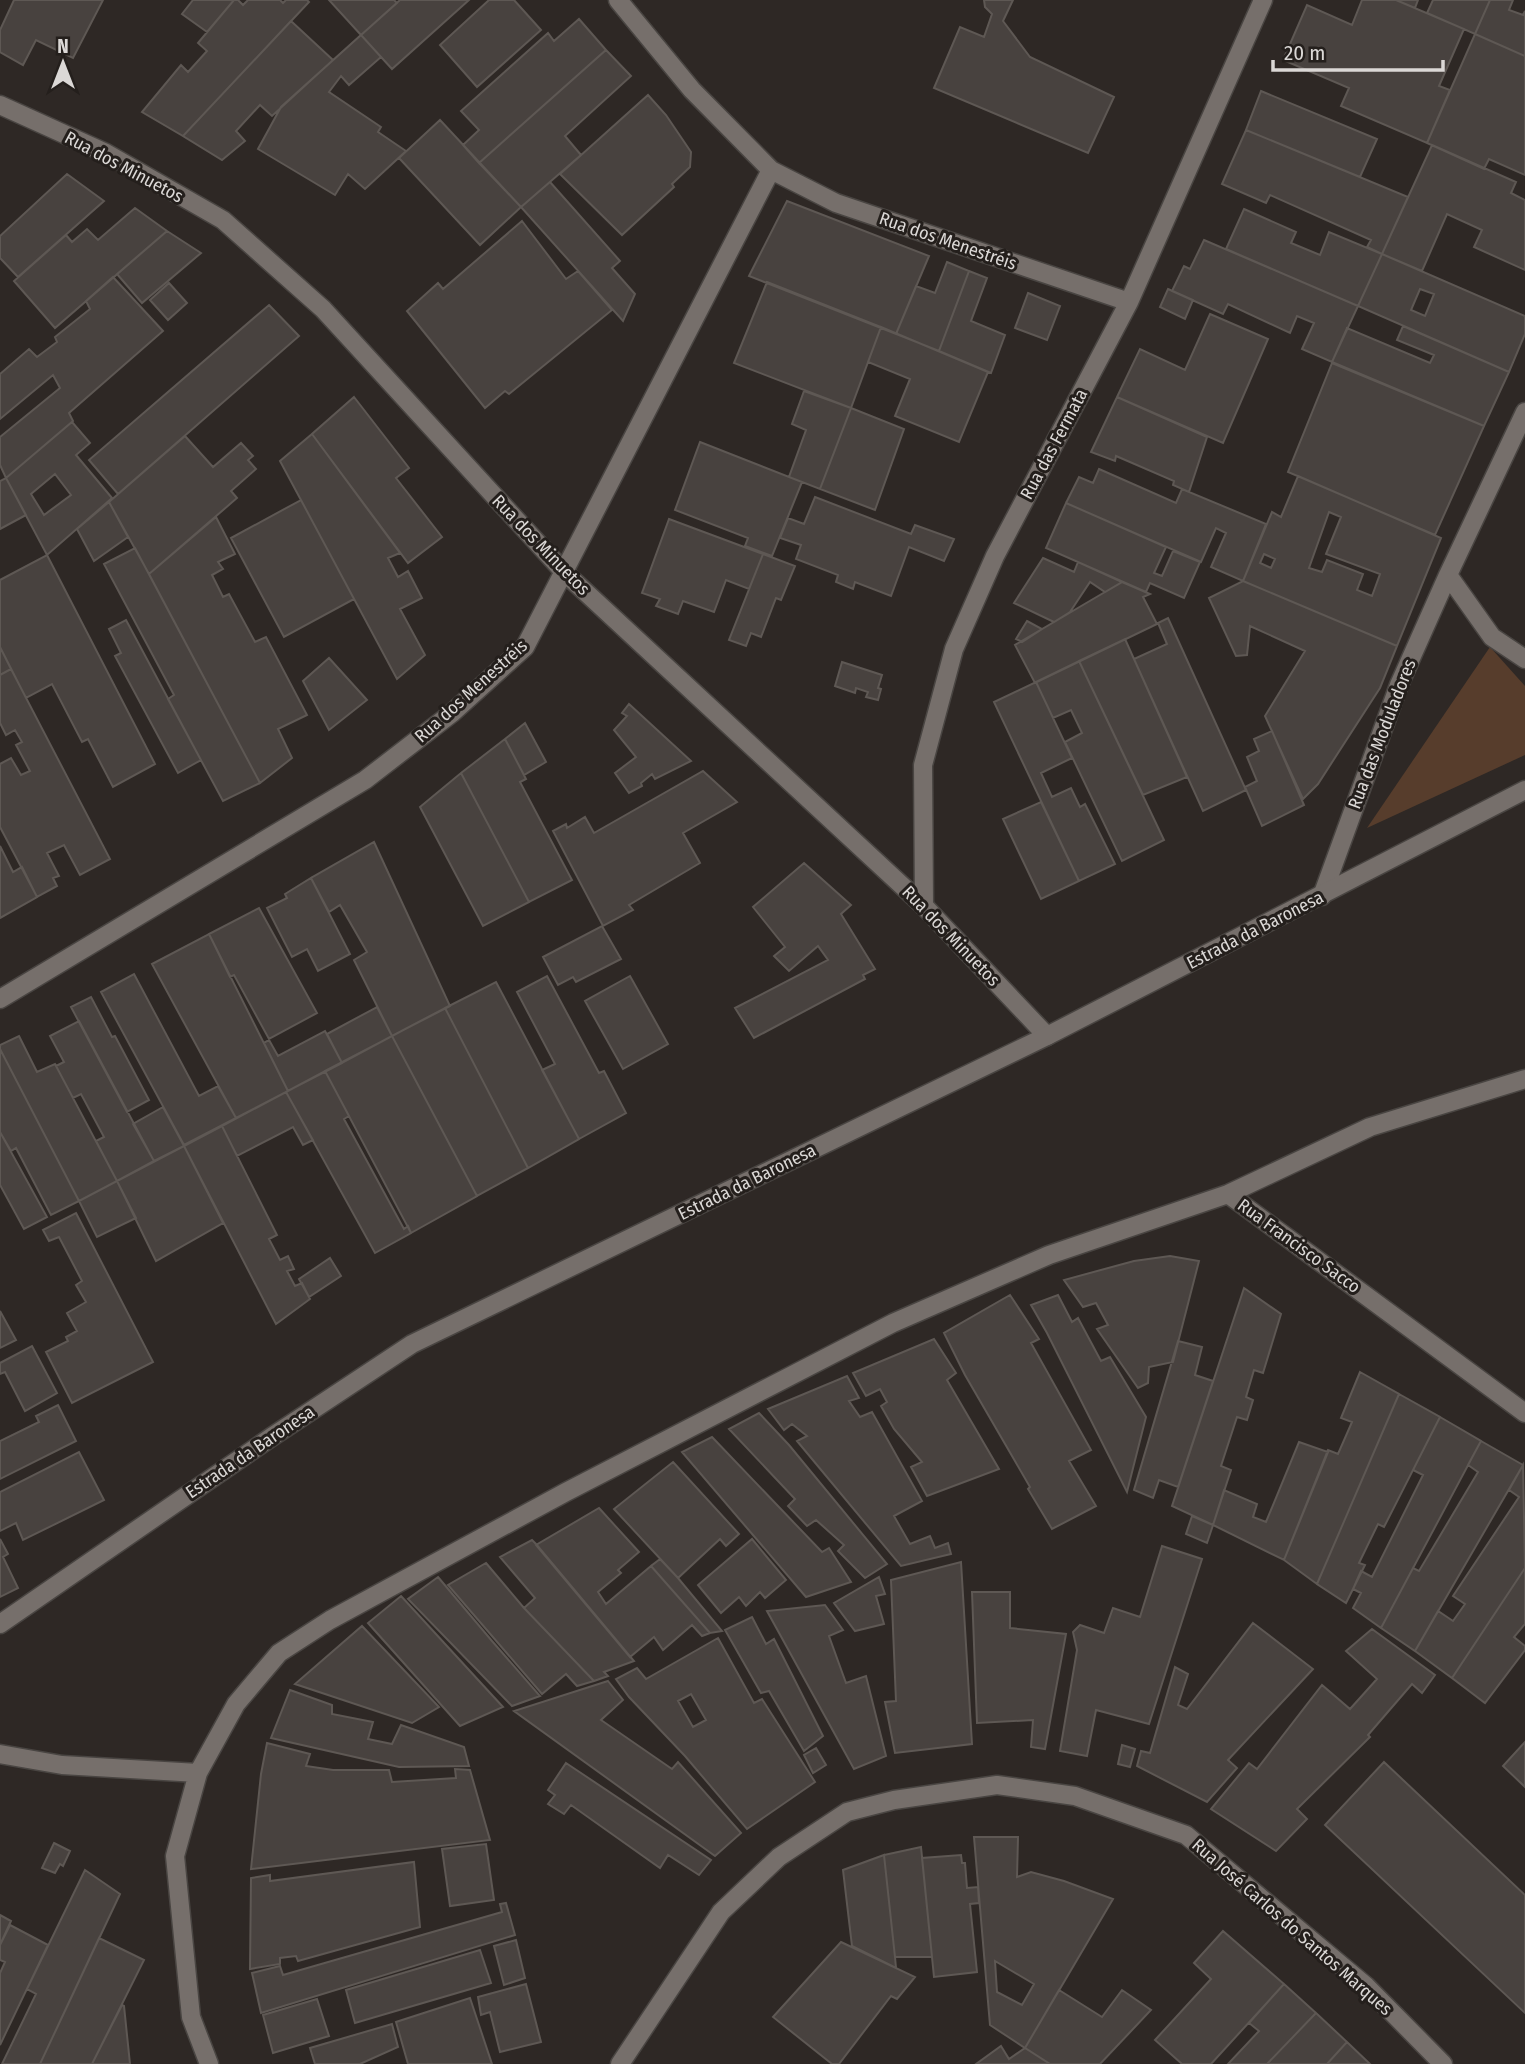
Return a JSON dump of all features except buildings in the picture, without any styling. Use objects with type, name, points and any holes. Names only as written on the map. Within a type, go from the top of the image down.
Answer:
[{"type":"street","name":"Rua dos Menestréis","points":[[618,0],[692,90],[771,170],[836,204],[1129,302]]},
{"type":"street","name":"Rua das Fermata","points":[[924,906],[923,765],[954,649],[995,556],[1129,302],[1263,0]]},
{"type":"street","name":"Rua dos Minuetos","points":[[0,105],[106,153],[223,220],[323,309],[565,573],[924,906],[1047,1037]]},
{"type":"street","name":"Rua dos Menestréis","points":[[0,999],[365,780],[452,713],[525,647],[771,170]]},
{"type":"street","name":"Rua das Moduladores","points":[[1322,896],[1399,685],[1525,412]]},
{"type":"street","points":[[1448,575],[1492,637],[1525,659]]},
{"type":"street","name":"Estrada da Baronesa","points":[[0,1624],[261,1444],[412,1344],[1047,1037],[1525,790]]},
{"type":"street","name":"Rua Francisco Sacco","points":[[1525,1079],[1370,1127],[1228,1194],[1525,1413]]},
{"type":"street","points":[[209,2064],[191,2017],[175,1856],[198,1773],[236,1704],[279,1653],[330,1620],[566,1492],[893,1323],[1049,1255],[1228,1194]]},
{"type":"street","points":[[0,1754],[62,1765],[198,1773]]},
{"type":"street","name":"Rua José Carlos do Santos Marques","points":[[620,2064],[721,1912],[779,1857],[847,1812],[894,1800],[997,1785],[1075,1796],[1186,1835],[1366,1986],[1443,2064]]},
{"type":"shaded area","points":[[1490,647],[1525,686],[1525,755],[1367,828]]}]
